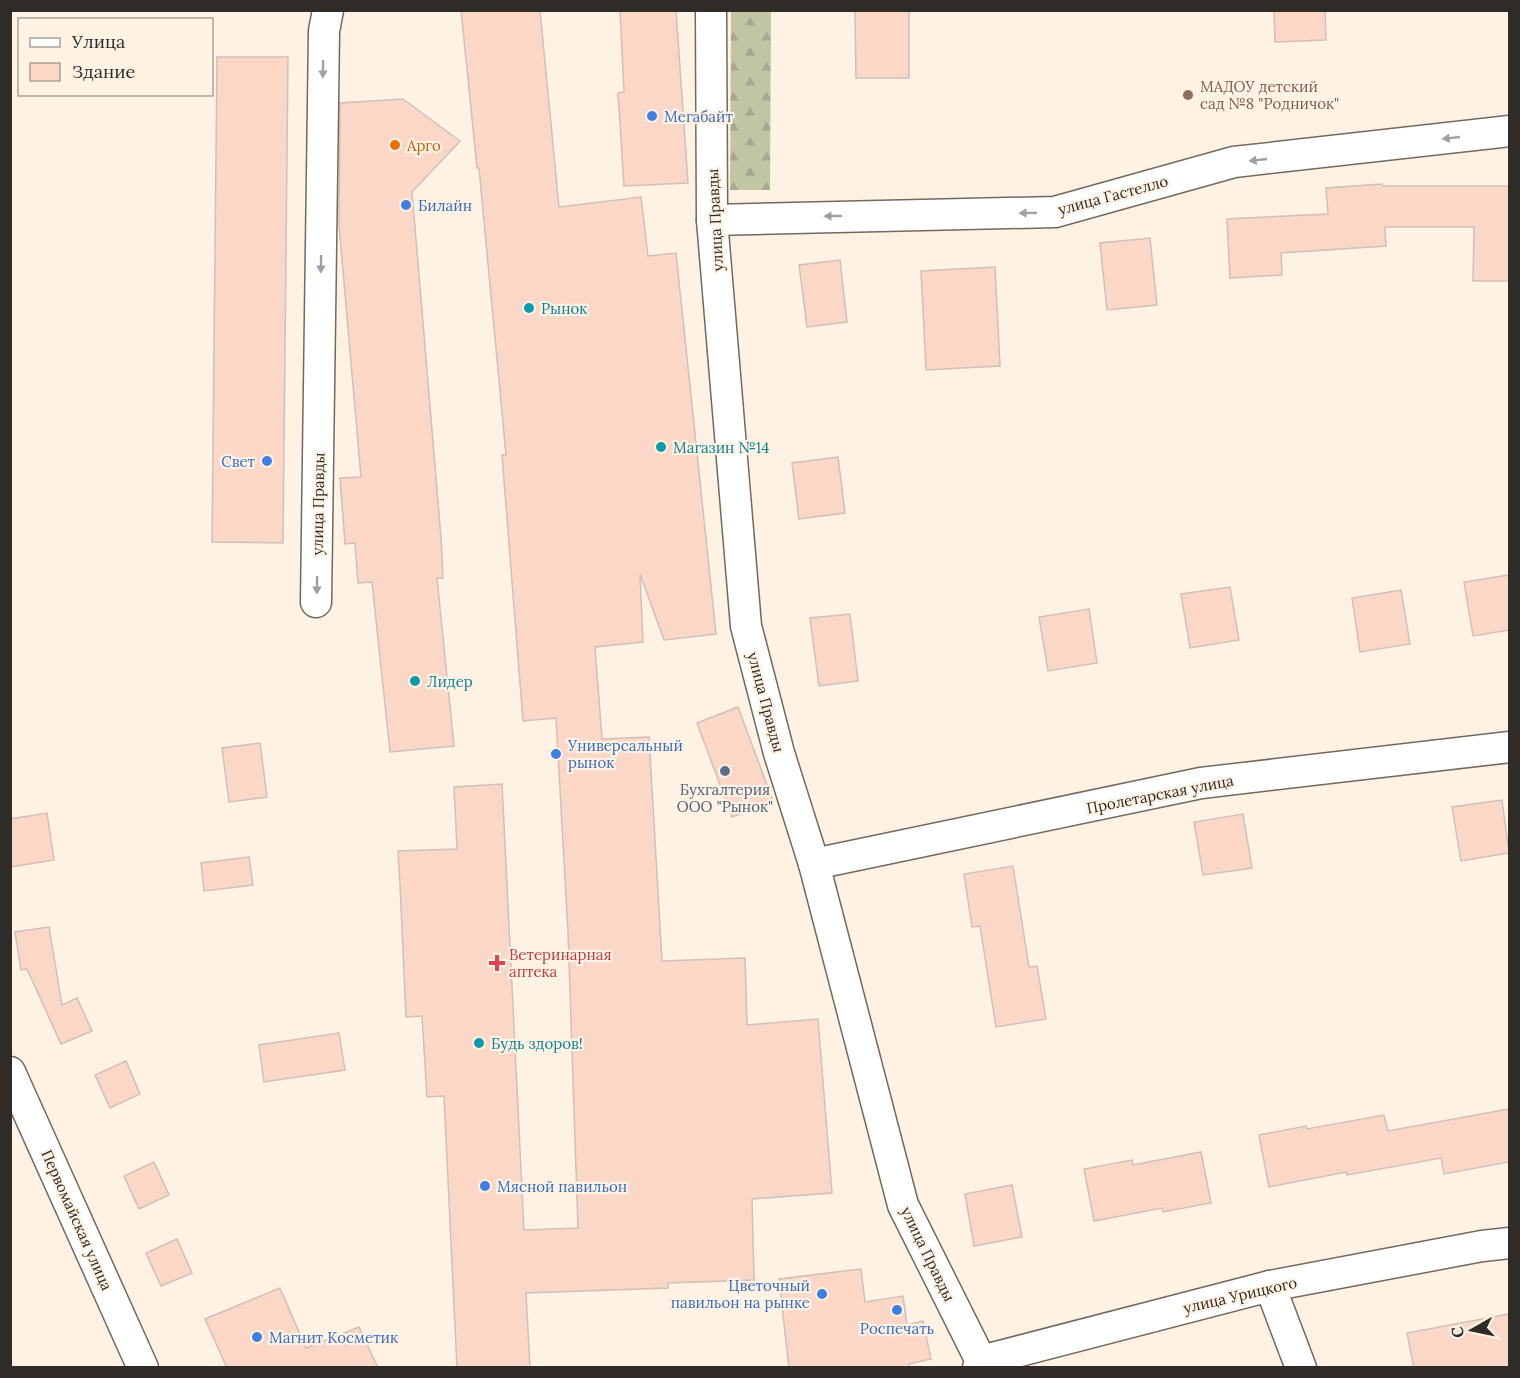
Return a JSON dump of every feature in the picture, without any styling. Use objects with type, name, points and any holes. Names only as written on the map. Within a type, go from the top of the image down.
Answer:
[{"type":"street","name":"улица Правды","points":[[316,602],[324,31],[328,10]]},
{"type":"street","name":"улица Правды","points":[[711,10],[712,220],[746,626],[779,753],[814,864],[903,1205],[980,1364]]},
{"type":"street","name":"улица Гастелло","points":[[712,220],[1055,212],[1234,162],[1509,131]]},
{"type":"street","name":"Пролетарская улица","points":[[814,864],[1202,783],[1509,747]]},
{"type":"street","name":"Первомайская улица","points":[[10,1072],[143,1368]]},
{"type":"street","name":"улица Урицкого","points":[[980,1364],[1270,1286],[1509,1243]]},
{"type":"street","points":[[1270,1286],[1301,1368]]},
{"type":"green space","points":[[731,11],[771,11],[770,190],[730,190]]},
{"type":"building","points":[[461,10],[540,10],[559,207],[641,197],[648,256],[676,253],[716,634],[664,640],[640,574],[643,642],[595,647],[602,739],[649,737],[662,961],[745,958],[747,1025],[818,1019],[832,1193],[752,1199],[754,1280],[668,1283],[668,1288],[526,1293],[530,1368],[457,1368],[444,1096],[427,1097],[422,1016],[406,1017],[398,851],[457,849],[454,787],[502,784],[524,1230],[578,1228],[568,932],[556,718],[523,721],[502,455],[506,455],[479,168],[477,168]]},
{"type":"building","points":[[620,10],[676,10],[688,183],[624,186],[618,93],[624,92]]},
{"type":"building","points":[[855,10],[909,10],[909,78],[856,78]]},
{"type":"building","points":[[1274,10],[1325,10],[1326,40],[1275,42]]},
{"type":"building","points":[[217,57],[288,57],[283,543],[212,542]]},
{"type":"building","points":[[403,99],[460,141],[412,192],[441,537],[443,578],[437,578],[454,746],[390,752],[372,582],[358,583],[355,543],[345,544],[340,478],[361,477],[339,225],[340,103]]},
{"type":"building","points":[[1382,184],[1383,186],[1509,186],[1509,281],[1473,281],[1474,227],[1385,227],[1386,246],[1281,253],[1282,275],[1230,278],[1227,219],[1328,214],[1326,188]]},
{"type":"building","points":[[1150,238],[1157,305],[1107,310],[1100,243]]},
{"type":"building","points":[[840,260],[847,322],[807,327],[799,265]]},
{"type":"building","points":[[995,267],[1000,366],[926,370],[921,271]]},
{"type":"building","points":[[838,457],[845,513],[799,519],[792,463]]},
{"type":"building","points":[[1509,575],[1509,630],[1473,636],[1464,582]]},
{"type":"building","points":[[1230,587],[1239,640],[1190,648],[1181,594]]},
{"type":"building","points":[[1401,590],[1410,644],[1360,652],[1352,598]]},
{"type":"building","points":[[1089,609],[1097,663],[1048,671],[1039,617]]},
{"type":"building","points":[[850,614],[858,681],[819,686],[810,618]]},
{"type":"building","points":[[738,707],[773,801],[732,817],[697,723]]},
{"type":"building","points":[[260,743],[267,797],[229,802],[222,748]]},
{"type":"building","points":[[1502,800],[1509,853],[1461,861],[1452,807]]},
{"type":"building","points":[[47,813],[54,860],[10,867],[10,819]]},
{"type":"building","points":[[1243,814],[1252,868],[1203,875],[1194,822]]},
{"type":"building","points":[[249,857],[253,885],[204,891],[201,863]]},
{"type":"building","points":[[1013,866],[1029,967],[1037,966],[1046,1019],[996,1027],[980,926],[972,927],[964,874]]},
{"type":"building","points":[[49,927],[62,1005],[77,998],[92,1031],[61,1044],[27,969],[21,970],[15,932]]},
{"type":"building","points":[[339,1033],[345,1070],[264,1082],[259,1045]]},
{"type":"building","points":[[126,1061],[140,1094],[110,1108],[95,1075]]},
{"type":"building","points":[[1509,1109],[1509,1162],[1444,1174],[1441,1158],[1347,1175],[1346,1172],[1269,1187],[1259,1135],[1384,1115],[1388,1131]]},
{"type":"building","points":[[1201,1152],[1211,1203],[1163,1212],[1162,1208],[1094,1221],[1084,1169],[1132,1160],[1133,1165]]},
{"type":"building","points":[[154,1162],[169,1195],[139,1209],[124,1176]]},
{"type":"building","points":[[1012,1185],[1022,1237],[974,1246],[965,1194]]},
{"type":"building","points":[[177,1239],[192,1273],[161,1286],[146,1253]]},
{"type":"building","points":[[861,1269],[865,1302],[903,1296],[907,1325],[923,1321],[931,1359],[909,1364],[910,1368],[789,1368],[779,1279]]},
{"type":"building","name":"Магнит Косметик","points":[[280,1288],[306,1348],[359,1327],[378,1368],[227,1368],[205,1319]]},
{"type":"building","points":[[1509,1314],[1509,1368],[1414,1368],[1407,1333]]},
{"type":"place","name":"МАДОУ детский сад №8 \"Родничок\"","points":[[1188,95]]},
{"type":"place","name":"Мегабайт","points":[[652,116]]},
{"type":"place","name":"Арго","points":[[395,145]]},
{"type":"place","name":"Билайн","points":[[406,205]]},
{"type":"place","name":"Рынок","points":[[529,308]]},
{"type":"place","name":"Магазин №14","points":[[661,447]]},
{"type":"place","name":"Свет","points":[[267,461]]},
{"type":"place","name":"Лидер","points":[[415,681]]},
{"type":"place","name":"Универсальный рынок","points":[[556,754]]},
{"type":"place","name":"Бухгалтерия ООО \"Рынок\"","points":[[725,771]]},
{"type":"place","name":"Ветеринарная аптека","points":[[497,963]]},
{"type":"place","name":"Будь здоров!","points":[[479,1043]]},
{"type":"place","name":"Мясной павильон","points":[[485,1186]]},
{"type":"place","name":"Цветочный павильон на рынке","points":[[822,1294]]},
{"type":"place","name":"Роспечать","points":[[897,1310]]},
{"type":"place","name":"Магнит Косметик","points":[[257,1337]]}]
